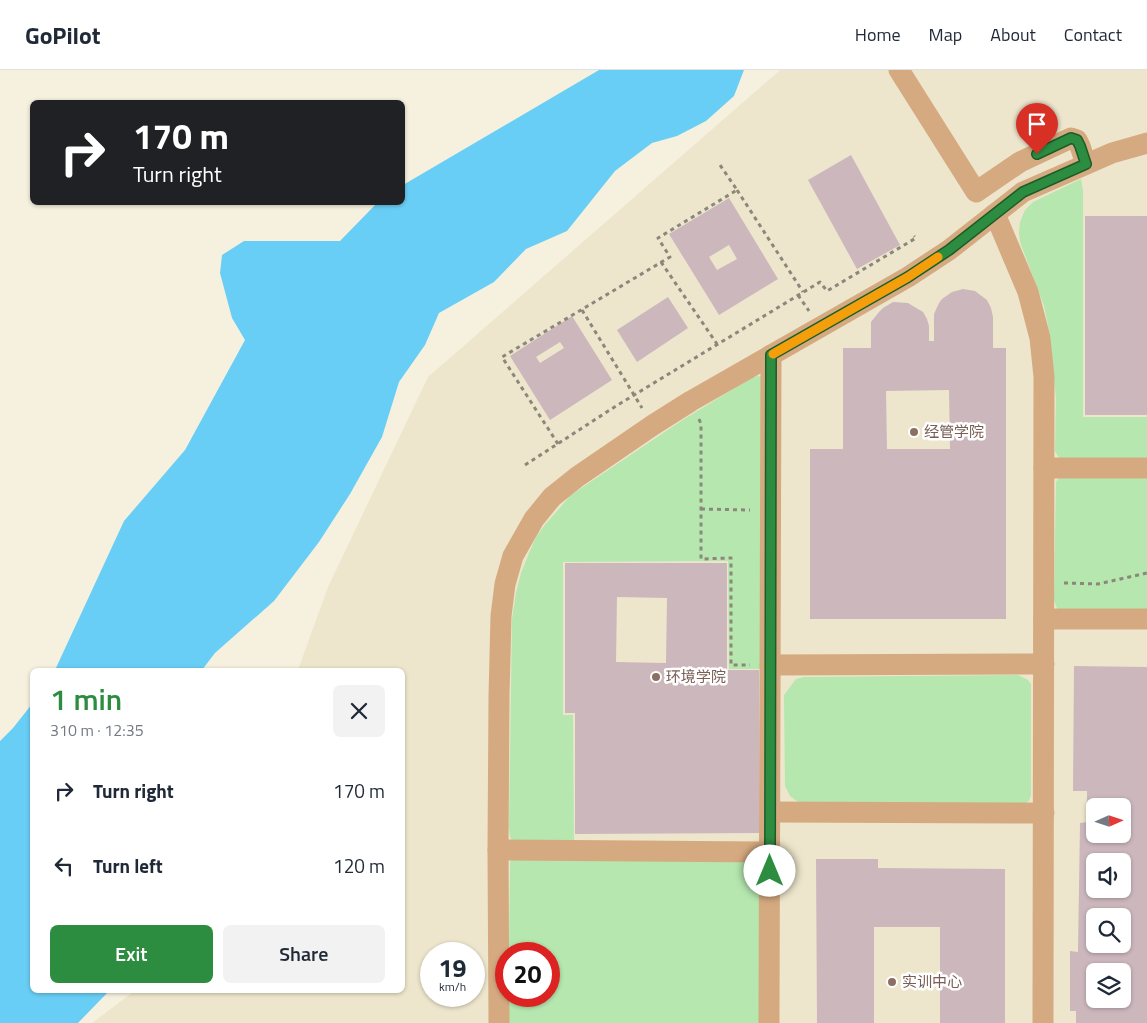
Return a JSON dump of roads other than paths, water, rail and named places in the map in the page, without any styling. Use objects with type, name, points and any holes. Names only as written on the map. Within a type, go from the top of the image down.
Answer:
[{"type":"street","points":[[899,70],[976,192],[1020,162],[1071,138],[1077,140],[1086,164]]},
{"type":"street","points":[[499,1023],[500,616],[505,584],[513,556],[534,519],[552,497],[591,466],[691,401],[908,277],[949,250],[1023,192],[1112,152],[1147,143]]},
{"type":"street","points":[[995,214],[1028,292],[1040,338],[1044,377],[1043,1023]]},
{"type":"street","points":[[770,1023],[771,355]]},
{"type":"street","points":[[1044,468],[1147,468]]},
{"type":"street","points":[[1044,619],[1147,619]]},
{"type":"street","points":[[770,665],[1044,664]]},
{"type":"street","points":[[770,812],[1044,813]]},
{"type":"street","points":[[498,850],[770,852]]},
{"type":"water","points":[[599,70],[744,70],[734,96],[706,121],[677,136],[652,143],[615,171],[567,231],[526,249],[494,282],[439,313],[425,345],[399,382],[382,437],[350,494],[319,542],[274,601],[215,653],[204,668],[56,668],[124,521],[185,450],[245,340],[232,318],[220,273],[222,255],[244,241],[340,241],[375,205],[405,205],[405,184]]},
{"type":"water","points":[[30,707],[30,993],[107,993],[78,1023],[0,1023],[0,741]]},
{"type":"place","name":"经管学院","points":[[914,432]]},
{"type":"place","name":"环境学院","points":[[656,677]]},
{"type":"place","name":"实训中心","points":[[892,982]]}]
